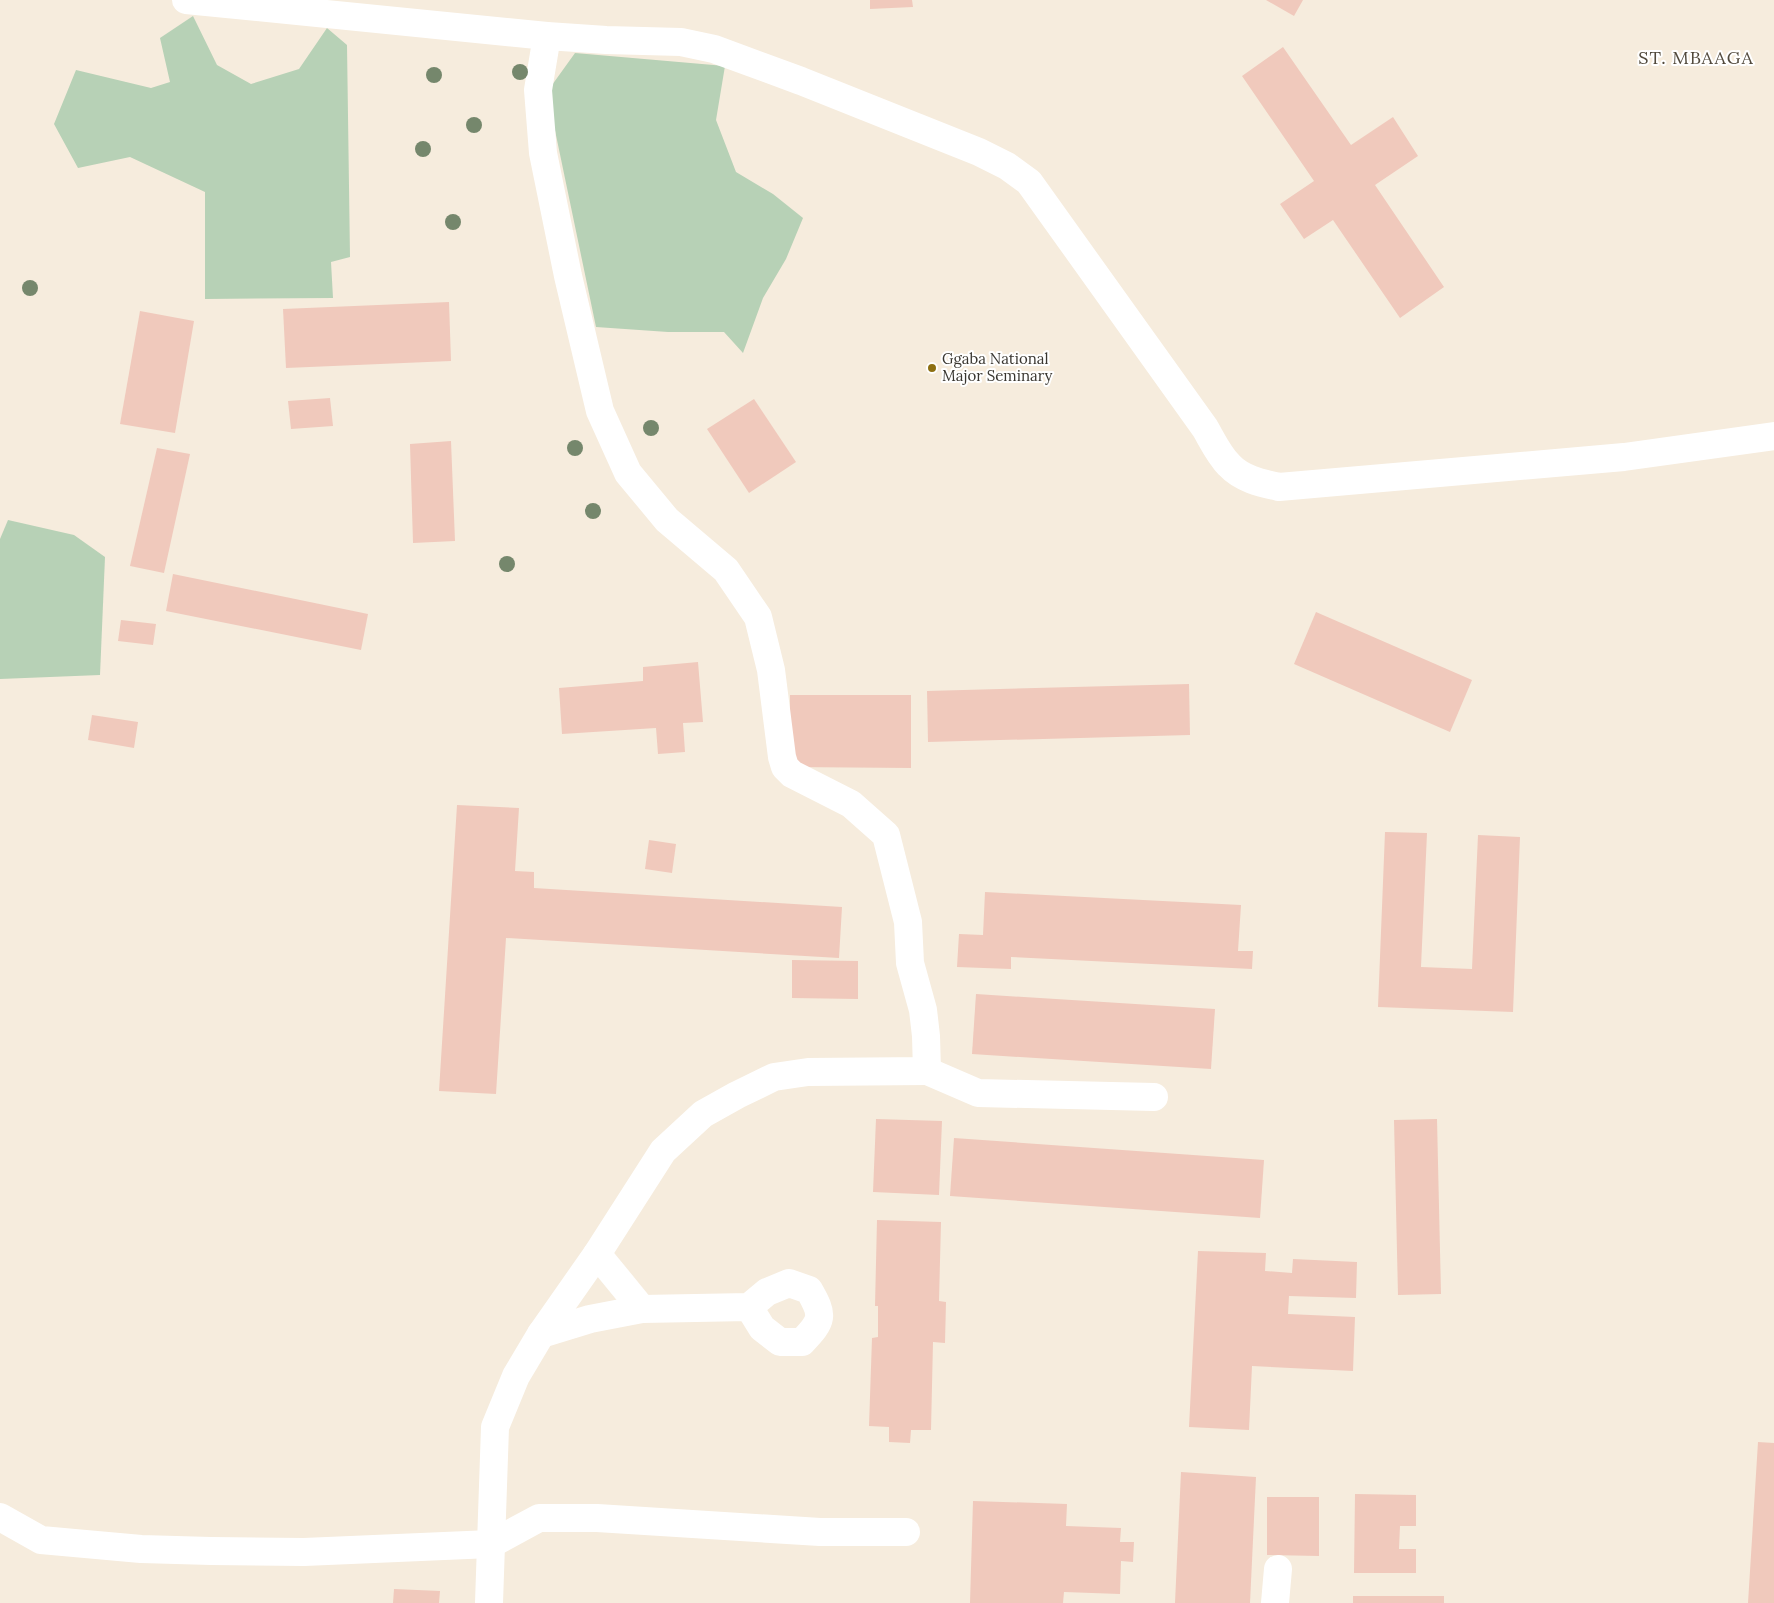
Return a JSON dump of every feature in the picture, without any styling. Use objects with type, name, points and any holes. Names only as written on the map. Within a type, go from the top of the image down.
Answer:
[{"type":"street","points":[[186,0],[547,36],[682,42],[714,48],[979,152],[1007,166],[1030,182],[1205,428],[1228,465],[1245,477],[1262,483],[1279,487],[1624,457],[1774,436]]},
{"type":"street","points":[[547,36],[538,90],[543,153],[568,276],[600,411],[628,473],[667,520],[726,570],[758,617],[771,670],[782,757],[785,767],[800,779],[851,804],[886,835],[908,922],[910,963],[923,1010],[926,1036],[926,1072]]},
{"type":"street","points":[[489,1603],[495,1427],[516,1376],[541,1334],[597,1254],[663,1151],[703,1114],[737,1094],[774,1077],[808,1072],[926,1072],[978,1093],[1154,1097]]},
{"type":"street","points":[[597,1254],[642,1309]]},
{"type":"street","points":[[541,1334],[590,1319],[642,1309],[750,1307]]},
{"type":"street","points":[[0,1517],[40,1540],[141,1548],[304,1552],[491,1544],[539,1518],[597,1518],[820,1532],[906,1532]]},
{"type":"street","points":[[1275,1603],[1278,1569]]},
{"type":"green space","points":[[193,16],[217,65],[251,84],[299,69],[327,28],[347,45],[350,257],[331,262],[333,298],[205,299],[205,192],[130,157],[78,168],[54,124],[76,70],[151,88],[170,82],[160,38]]},
{"type":"green space","points":[[575,53],[725,66],[716,120],[736,172],[773,194],[803,218],[786,259],[763,298],[743,353],[724,332],[668,332],[596,327],[547,92]]},
{"type":"green space","points":[[8,520],[74,535],[105,557],[100,675],[0,679],[0,539]]},
{"type":"building","points":[[870,0],[912,0],[913,7],[870,9]]},
{"type":"building","points":[[1266,0],[1303,0],[1294,16]]},
{"type":"building","points":[[1283,47],[1351,145],[1393,117],[1418,156],[1375,185],[1444,287],[1400,318],[1333,220],[1304,239],[1280,204],[1314,181],[1242,76]]},
{"type":"building","points":[[449,302],[451,361],[286,368],[283,309]]},
{"type":"building","points":[[140,311],[194,321],[175,433],[120,424]]},
{"type":"building","points":[[330,398],[333,426],[291,429],[288,401]]},
{"type":"building","points":[[754,399],[796,462],[749,493],[707,429]]},
{"type":"building","points":[[451,441],[455,541],[413,543],[410,444]]},
{"type":"building","points":[[157,448],[190,454],[164,573],[130,566]]},
{"type":"building","points":[[173,574],[368,614],[361,650],[166,611]]},
{"type":"building","points":[[1316,612],[1472,680],[1450,732],[1294,664]]},
{"type":"building","points":[[121,620],[156,624],[153,645],[118,641]]},
{"type":"building","points":[[698,662],[703,722],[683,723],[685,752],[658,754],[656,728],[562,734],[559,688],[643,681],[643,667]]},
{"type":"building","points":[[1189,684],[1190,735],[928,742],[927,691]]},
{"type":"building","points":[[790,695],[911,695],[911,768],[790,767]]},
{"type":"building","points":[[92,715],[138,722],[134,748],[88,740]]},
{"type":"building","points":[[457,805],[519,808],[515,871],[534,872],[534,888],[842,907],[839,958],[506,938],[496,1094],[439,1091]]},
{"type":"building","points":[[1385,832],[1427,833],[1421,967],[1472,969],[1478,835],[1520,837],[1513,1012],[1378,1007]]},
{"type":"building","points":[[649,840],[676,844],[672,873],[645,869]]},
{"type":"building","points":[[985,892],[1241,905],[1238,951],[1253,951],[1252,969],[1011,957],[1011,969],[957,967],[959,934],[983,935]]},
{"type":"building","points":[[792,960],[858,961],[858,999],[792,998]]},
{"type":"building","points":[[976,994],[1215,1009],[1211,1069],[972,1054]]},
{"type":"building","points":[[876,1119],[942,1121],[939,1195],[873,1192]]},
{"type":"building","points":[[1437,1119],[1441,1294],[1398,1295],[1394,1120]]},
{"type":"building","points":[[954,1138],[1264,1160],[1260,1218],[950,1196]]},
{"type":"building","points":[[877,1220],[941,1222],[939,1301],[946,1302],[945,1343],[933,1342],[931,1430],[911,1430],[910,1443],[889,1442],[889,1427],[869,1426],[872,1338],[878,1337],[878,1306],[875,1306]]},
{"type":"building","points":[[1198,1251],[1266,1253],[1265,1271],[1292,1273],[1293,1259],[1357,1262],[1356,1298],[1289,1296],[1288,1314],[1355,1317],[1353,1371],[1252,1366],[1249,1430],[1189,1427]]},
{"type":"building","points":[[1758,1442],[1774,1443],[1774,1603],[1748,1603]]},
{"type":"building","points":[[1181,1472],[1256,1477],[1250,1603],[1175,1603]]},
{"type":"building","points":[[1355,1494],[1416,1495],[1416,1526],[1400,1526],[1399,1549],[1416,1549],[1416,1573],[1354,1573]]},
{"type":"building","points":[[1267,1497],[1319,1497],[1319,1556],[1267,1555]]},
{"type":"building","points":[[973,1501],[1067,1504],[1066,1526],[1121,1528],[1120,1542],[1134,1542],[1133,1562],[1121,1561],[1120,1594],[1064,1592],[1063,1603],[970,1603]]},
{"type":"building","points":[[394,1589],[440,1591],[439,1603],[393,1603]]},
{"type":"building","points":[[1353,1596],[1444,1596],[1444,1603],[1353,1603]]},
{"type":"place","name":"Ggaba National Major Seminary","points":[[932,368]]},
{"type":"district","name":"ST. MBAAGA","points":[[1696,58]]}]
